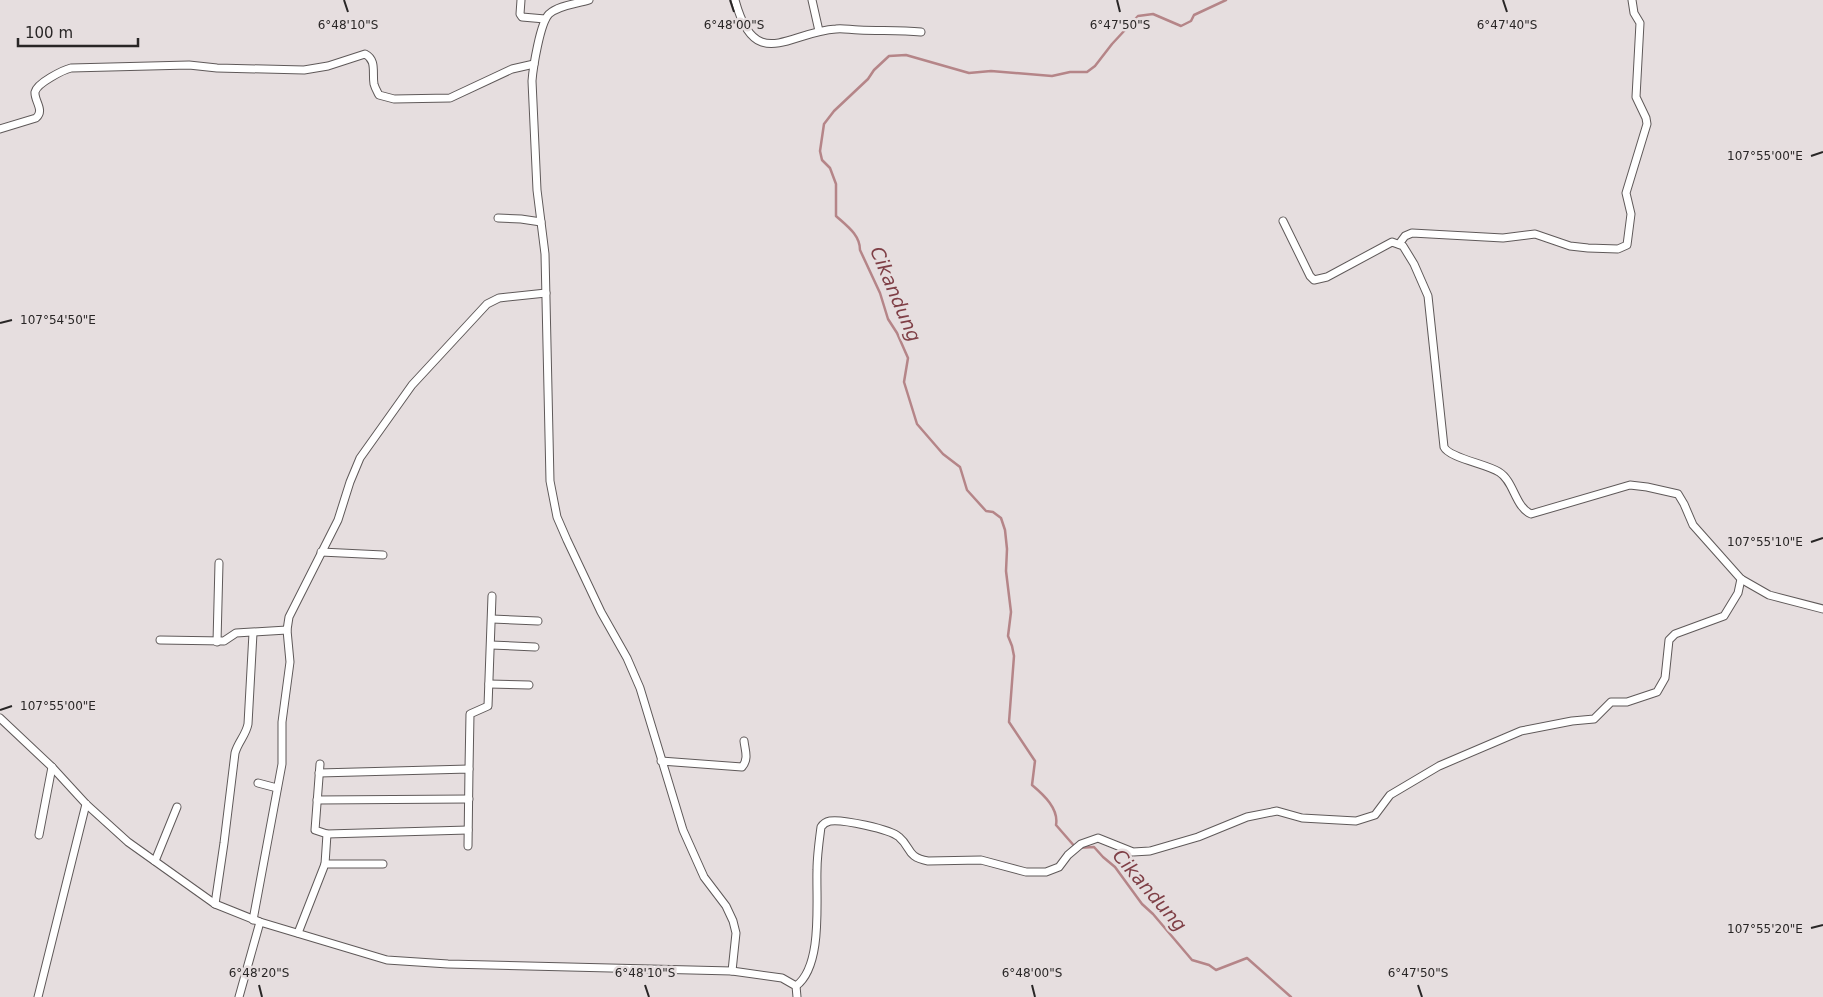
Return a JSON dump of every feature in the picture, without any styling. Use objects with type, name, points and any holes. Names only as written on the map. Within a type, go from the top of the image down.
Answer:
[{"type":"street","points":[[521,0],[520,14],[522,17],[545,19]]},
{"type":"street","points":[[589,0],[555,10],[545,19],[534,64],[532,81],[537,190],[545,254],[550,480],[557,517],[601,612],[627,658],[640,688],[683,830],[704,876],[726,906],[733,921],[736,933],[732,971]]},
{"type":"street","points":[[735,0],[738,12],[748,30],[762,42],[773,44],[819,31],[846,29],[921,32]]},
{"type":"street","points":[[812,0],[819,31]]},
{"type":"street","points":[[1399,244],[1405,236],[1412,234],[1503,238],[1531,234],[1570,246],[1618,249],[1627,245],[1631,214],[1626,193],[1647,124],[1636,97],[1640,22],[1634,13],[1632,0]]},
{"type":"street","points":[[0,129],[36,118],[40,112],[35,95],[38,86],[60,72],[71,68],[189,65],[217,68],[304,70],[328,66],[365,54],[370,57],[374,65],[374,85],[379,95],[394,99],[436,99],[456,97],[512,69],[534,64]]},
{"type":"street","points":[[498,218],[541,222]]},
{"type":"street","points":[[1283,221],[1310,276],[1314,280],[1327,277],[1392,242],[1404,246],[1428,296],[1444,447],[1446,451],[1498,471],[1507,478],[1525,511],[1531,514],[1630,485],[1678,494],[1693,525],[1741,579],[1769,595],[1823,609]]},
{"type":"street","points":[[239,997],[256,921],[282,764],[282,722],[290,662],[287,630],[288,618],[338,520],[360,458],[412,385],[481,310],[493,301],[524,294],[546,293]]},
{"type":"street","points":[[321,552],[383,555]]},
{"type":"street","points":[[217,642],[219,563]]},
{"type":"street","points":[[796,986],[804,981],[815,946],[818,859],[821,827],[824,823],[832,820],[891,832],[898,836],[913,856],[928,861],[981,860],[1026,872],[1046,872],[1059,867],[1068,855],[1081,844],[1098,838],[1133,852],[1150,851],[1198,837],[1247,817],[1277,812],[1302,818],[1356,821],[1365,819],[1375,815],[1390,795],[1439,766],[1479,748],[1521,730],[1594,719],[1611,702],[1627,702],[1653,695],[1661,687],[1665,678],[1669,640],[1676,634],[1724,616],[1738,592],[1741,579]]},
{"type":"street","points":[[468,846],[470,714],[488,706],[492,596]]},
{"type":"street","points":[[492,619],[538,621]]},
{"type":"street","points":[[160,640],[217,642],[227,640],[236,633],[287,630]]},
{"type":"street","points":[[214,904],[224,843],[235,753],[237,746],[247,731],[253,633]]},
{"type":"street","points":[[491,645],[535,647]]},
{"type":"street","points":[[489,684],[529,685]]},
{"type":"street","points":[[0,718],[86,804],[128,842],[214,904],[256,921],[387,960],[458,964],[732,971],[782,978],[796,986]]},
{"type":"street","points":[[661,762],[742,766],[746,762],[744,741]]},
{"type":"street","points":[[320,764],[315,830],[327,834],[468,830]]},
{"type":"street","points":[[39,835],[52,768]]},
{"type":"street","points":[[320,773],[469,770]]},
{"type":"street","points":[[258,783],[277,788]]},
{"type":"street","points":[[317,800],[469,799]]},
{"type":"street","points":[[38,997],[86,804]]},
{"type":"street","points":[[155,861],[177,807]]},
{"type":"street","points":[[298,933],[326,864],[327,834]]},
{"type":"street","points":[[326,864],[383,864]]},
{"type":"street","points":[[796,986],[797,997]]},
{"type":"waterway","name":"Cikandung","points":[[1226,0],[1194,15],[1191,21],[1181,26],[1153,14],[1138,16],[1095,66],[1087,72],[1070,72],[1052,76],[991,71],[969,73],[906,55],[889,56],[834,111],[824,124],[820,151],[822,160],[830,168],[836,184],[836,216],[852,231],[858,240],[860,250],[880,293],[888,319],[897,333],[908,358],[904,382],[917,424],[943,454],[960,467],[967,490],[986,511],[993,512],[1001,518],[1005,530],[1007,549],[1006,571],[1011,612],[1008,636],[1014,656],[1009,722],[1035,761],[1032,785],[1050,803],[1055,813],[1056,825],[1076,848],[1094,847],[1115,867],[1142,904],[1153,914],[1192,960],[1209,965],[1216,970],[1247,958],[1291,997]]}]
